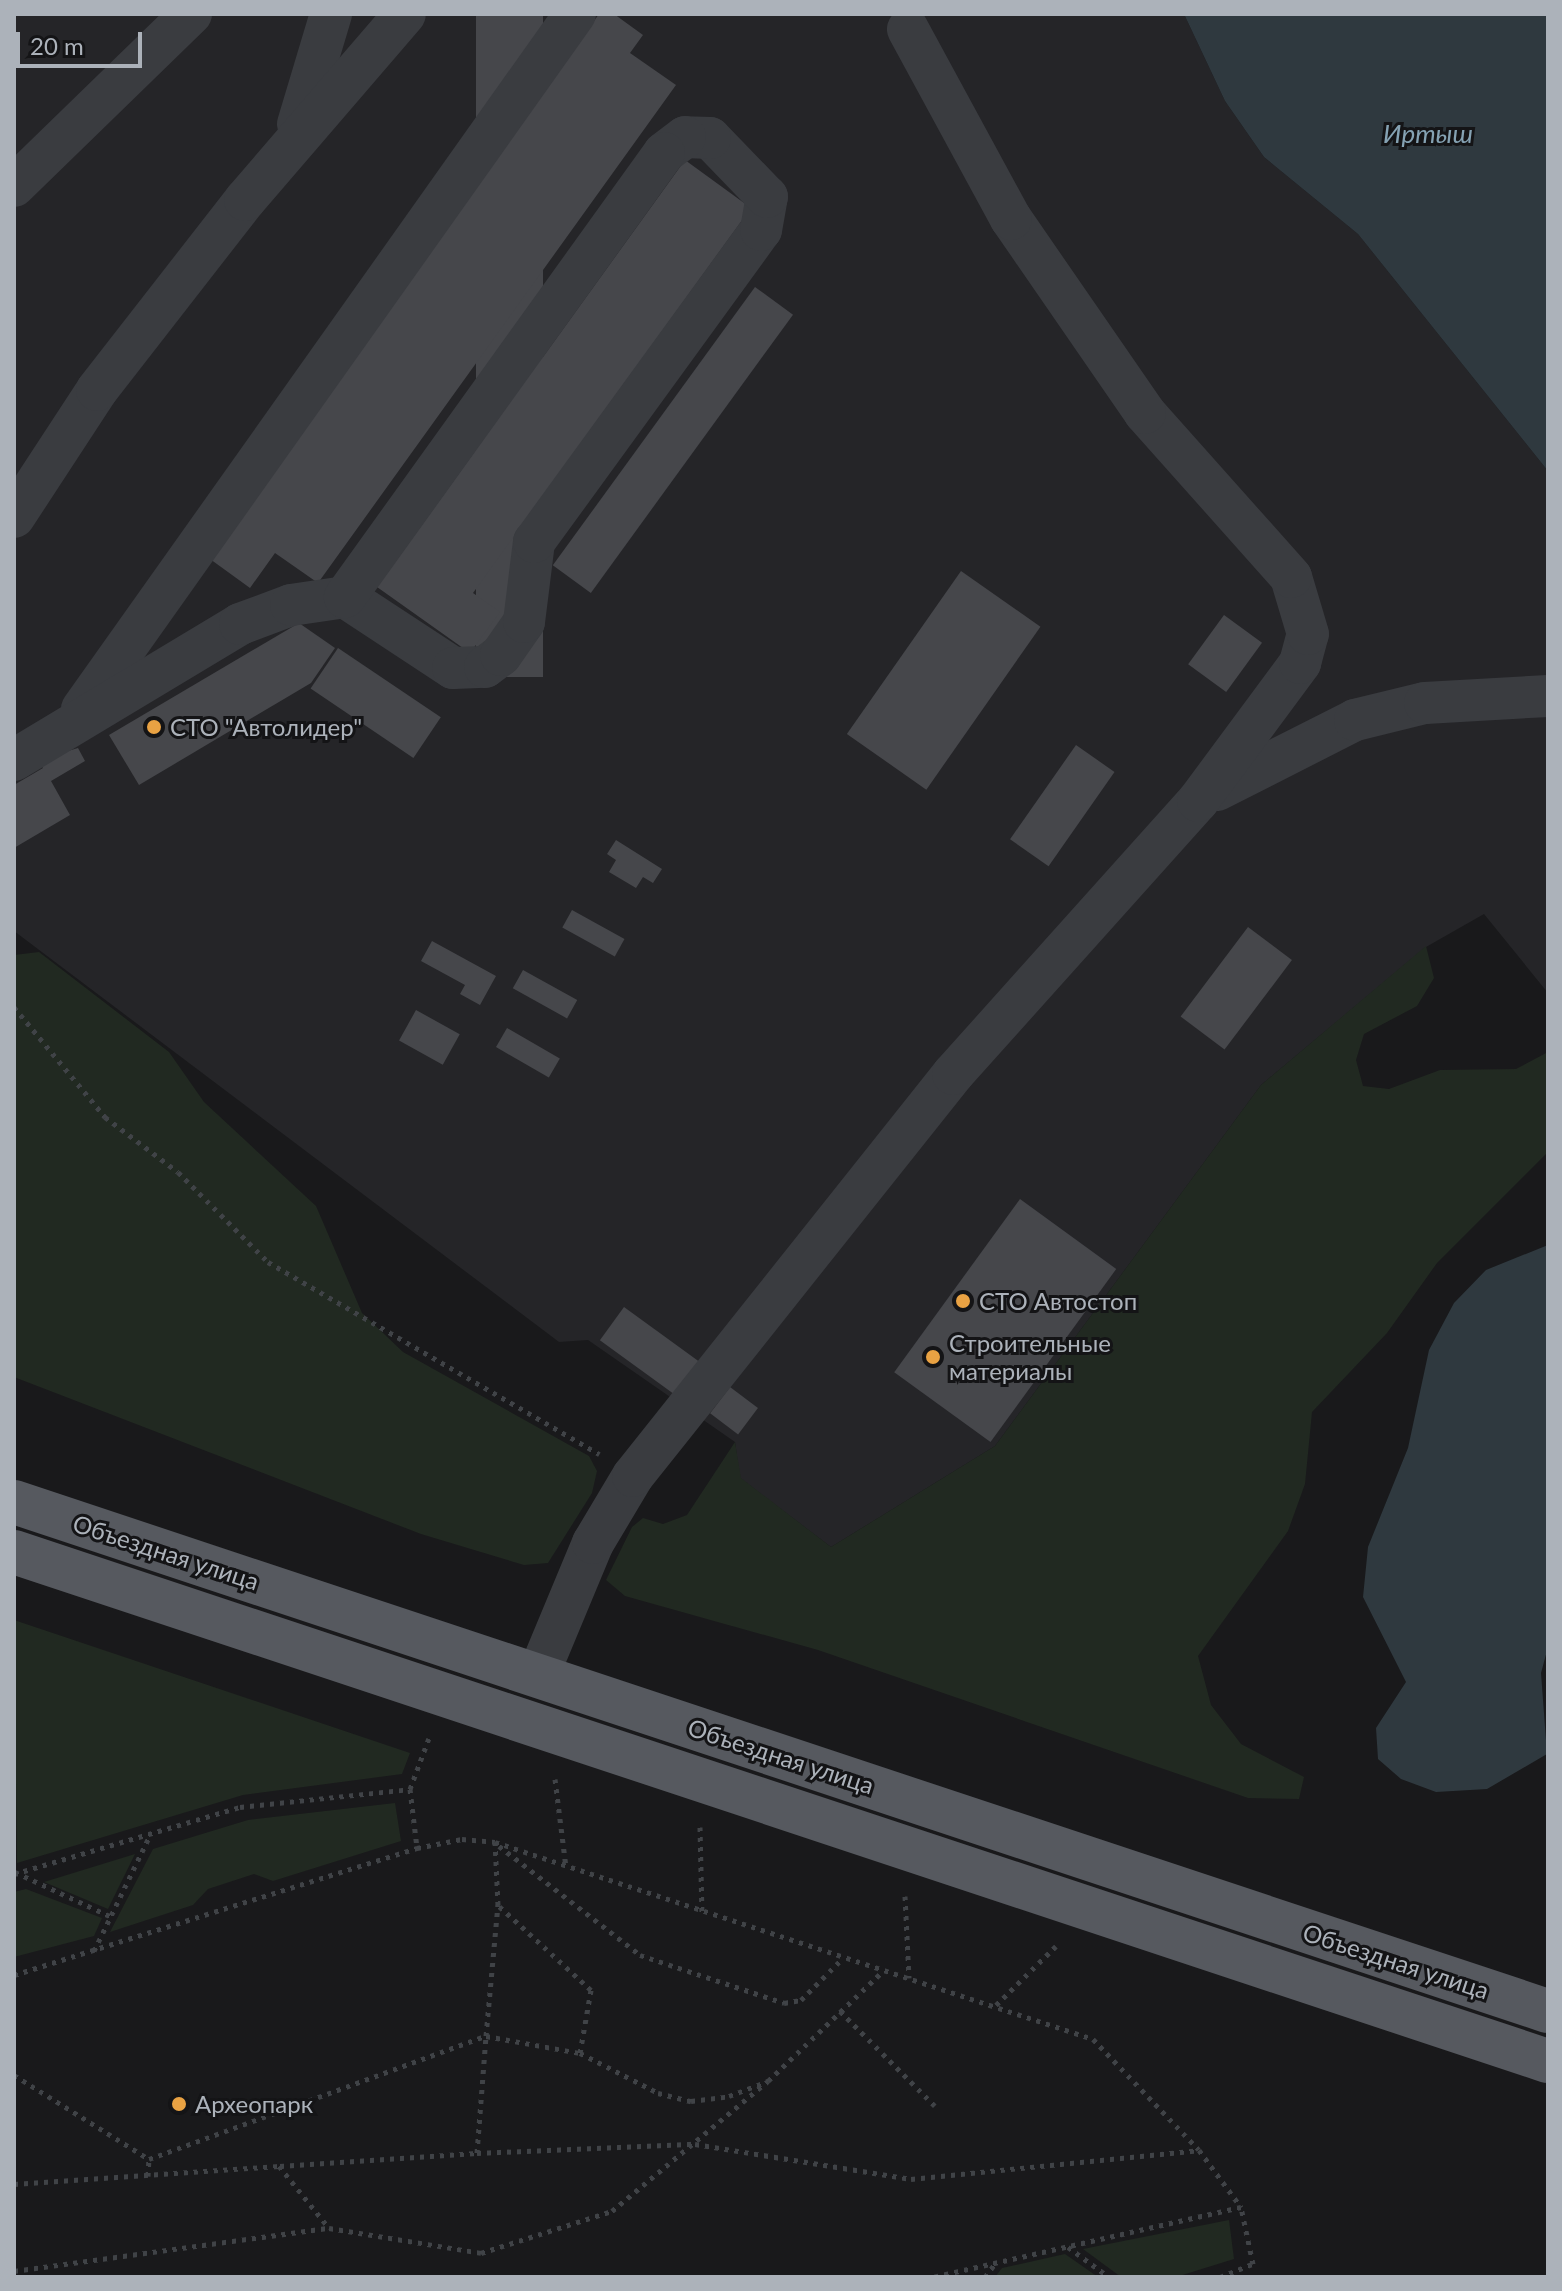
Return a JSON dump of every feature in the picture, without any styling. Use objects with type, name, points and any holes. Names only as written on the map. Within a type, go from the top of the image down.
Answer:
[{"type":"main road","name":"Объездная улица","points":[[14,1502],[1548,2011]]},
{"type":"main road","name":"Объездная улица","points":[[14,1552],[1548,2061]]},
{"type":"lane","points":[[14,186],[191,14]]},
{"type":"lane","points":[[289,148],[331,14]]},
{"type":"lane","points":[[14,517],[97,390],[289,148],[405,14]]},
{"type":"lane","points":[[75,719],[575,14]]},
{"type":"lane","points":[[538,1675],[593,1543],[633,1476],[953,1074],[1198,801],[1300,663],[1308,634],[1303,603],[1291,577],[1145,413],[1083,328],[1011,219],[908,29]]},
{"type":"lane","points":[[14,760],[75,719],[240,624],[345,597],[664,153],[695,135],[720,146],[767,197],[761,230],[534,542],[524,622],[501,655],[485,667],[453,668],[345,597]]},
{"type":"lane","points":[[1198,801],[1277,753],[1355,720],[1425,703],[1548,696]]},
{"type":"path","points":[[14,1007],[105,1117],[178,1172],[268,1262],[482,1380],[633,1476]]},
{"type":"path","points":[[417,1848],[410,1789],[429,1738]]},
{"type":"path","points":[[555,1779],[566,1867]]},
{"type":"path","points":[[15,1873],[240,1807],[410,1789]]},
{"type":"path","points":[[700,1827],[702,1912]]},
{"type":"path","points":[[94,1951],[150,1834]]},
{"type":"path","points":[[14,1975],[417,1848],[462,1839],[495,1842],[843,1958],[996,2005],[1109,2050],[1199,2150],[1241,2207],[1253,2264],[1220,2277]]},
{"type":"path","points":[[477,2153],[498,1905],[495,1842]]},
{"type":"path","points":[[495,1842],[598,1929],[640,1955],[784,2003],[801,2000],[843,1958]]},
{"type":"path","points":[[15,1873],[110,1916]]},
{"type":"path","points":[[905,1896],[909,1978]]},
{"type":"path","points":[[498,1905],[591,1990],[580,2053]]},
{"type":"path","points":[[996,2005],[1056,1946]]},
{"type":"path","points":[[14,2271],[329,2228],[481,2253],[597,2220],[695,2144],[768,2081],[883,1971]]},
{"type":"path","points":[[840,2011],[935,2106]]},
{"type":"path","points":[[149,2159],[486,2036],[580,2053],[691,2101],[768,2081]]},
{"type":"path","points":[[14,2075],[149,2159]]},
{"type":"path","points":[[14,2184],[477,2153],[695,2144],[911,2179],[1199,2150]]},
{"type":"path","points":[[148,2176],[149,2159]]},
{"type":"path","points":[[279,2166],[329,2228]]},
{"type":"path","points":[[932,2277],[1241,2207]]},
{"type":"path","points":[[1068,2247],[1109,2277]]},
{"type":"path","points":[[985,2277],[994,2264]]},
{"type":"shaded area","points":[[14,14],[1184,14],[1225,101],[1264,157],[1358,234],[1548,471],[1548,993],[1484,914],[1426,947],[1261,1085],[995,1446],[831,1547],[740,1478],[735,1442],[588,1340],[559,1342],[14,931]]},
{"type":"shaded area","points":[[1426,946],[1434,978],[1417,1006],[1364,1034],[1356,1060],[1363,1086],[1389,1089],[1440,1070],[1516,1069],[1548,1052],[1548,1152],[1437,1263],[1387,1333],[1312,1412],[1305,1484],[1288,1531],[1198,1656],[1211,1705],[1241,1744],[1304,1777],[1299,1799],[1248,1798],[818,1650],[625,1596],[606,1580],[632,1527],[643,1518],[663,1524],[687,1515],[735,1442],[741,1478],[831,1547],[995,1446],[1261,1085]]},
{"type":"shaded area","points":[[39,952],[169,1052],[204,1102],[316,1206],[362,1313],[403,1352],[589,1456],[597,1471],[592,1493],[548,1563],[524,1565],[421,1534],[14,1377],[14,955]]},
{"type":"shaded area","points":[[14,1620],[410,1753],[402,1774],[243,1795],[17,1863]]},
{"type":"shaded area","points":[[395,1803],[401,1841],[273,1881],[254,1874],[208,1889],[193,1905],[110,1932],[153,1849],[248,1820]]},
{"type":"shaded area","points":[[135,1854],[108,1909],[44,1882]]},
{"type":"shaded area","points":[[26,1889],[102,1918],[94,1936],[14,1957],[14,1892]]},
{"type":"shaded area","points":[[1229,2220],[1234,2259],[1176,2277],[1121,2277],[1083,2249]]},
{"type":"shaded area","points":[[1065,2254],[1098,2277],[995,2277],[1002,2268]]},
{"type":"water","name":"Иртыш","points":[[1184,14],[1548,14],[1548,471],[1358,234],[1264,157],[1225,101]]},
{"type":"water","points":[[1548,1245],[1548,1647],[1541,1673],[1547,1754],[1487,1789],[1436,1792],[1401,1779],[1378,1759],[1376,1728],[1406,1682],[1363,1597],[1368,1547],[1408,1448],[1429,1350],[1454,1303],[1486,1270]]},
{"type":"building","points":[[476,14],[543,14],[543,677],[476,677]]},
{"type":"building","points":[[599,14],[614,14],[643,35],[630,53],[676,85],[318,583],[275,553],[250,588],[210,559]]},
{"type":"building","points":[[685,160],[751,208],[473,593],[500,612],[470,653],[377,587]]},
{"type":"building","points":[[755,287],[793,315],[591,593],[553,565]]},
{"type":"building","points":[[961,571],[1040,627],[926,790],[847,734]]},
{"type":"building","points":[[1224,615],[1262,643],[1226,692],[1188,664]]},
{"type":"building","points":[[299,623],[335,648],[311,683],[139,785],[109,735]]},
{"type":"building","points":[[338,648],[441,717],[413,758],[311,689]]},
{"type":"building","points":[[1076,745],[1115,772],[1049,866],[1010,839]]},
{"type":"building","points":[[78,748],[85,761],[51,781],[70,815],[14,848],[14,785],[43,768],[38,760]]},
{"type":"building","points":[[616,840],[662,869],[653,883],[643,877],[636,888],[609,872],[616,860],[607,854]]},
{"type":"building","points":[[572,910],[624,939],[615,957],[562,927]]},
{"type":"building","points":[[1248,927],[1292,960],[1225,1050],[1181,1016]]},
{"type":"building","points":[[432,941],[496,976],[480,1005],[460,994],[465,985],[421,961]]},
{"type":"building","points":[[523,970],[577,1000],[567,1018],[513,988]]},
{"type":"building","points":[[416,1010],[460,1034],[443,1065],[399,1041]]},
{"type":"building","points":[[507,1028],[560,1058],[549,1078],[496,1047]]},
{"type":"building","points":[[1020,1199],[1116,1269],[990,1442],[894,1372]]},
{"type":"building","points":[[624,1307],[700,1362],[676,1395],[600,1340]]},
{"type":"building","points":[[730,1387],[758,1408],[738,1434],[710,1413]]},
{"type":"place","name":"СТО \"Автолидер\"","points":[[154,727]]},
{"type":"place","name":"СТО Автостоп","points":[[963,1301]]},
{"type":"place","name":"Строительные материалы","points":[[933,1357]]},
{"type":"place","name":"Археопарк","points":[[179,2104]]}]
